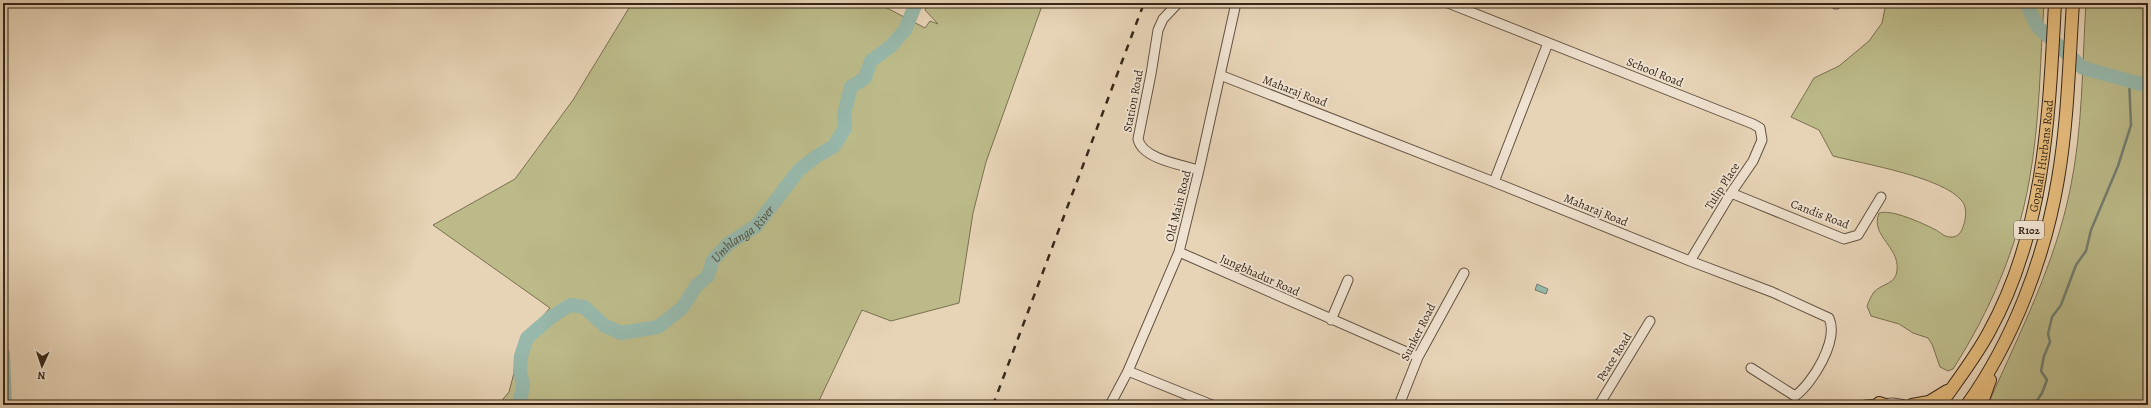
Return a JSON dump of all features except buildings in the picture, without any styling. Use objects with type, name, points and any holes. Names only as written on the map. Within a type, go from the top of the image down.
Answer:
[{"type":"main road","name":"Gopalall Hurbans Road","points":[[1940,405],[1970,364],[1989,331],[2019,264],[2029,231],[2043,165],[2055,3]]},
{"type":"main road","name":"Gopalall Hurbans Road","points":[[1967,405],[2001,351],[2029,286],[2041,251],[2058,180],[2067,100],[2073,3]]},
{"type":"main road","points":[[1981,405],[2001,351]]},
{"type":"main road","points":[[1912,405],[1929,402],[1953,386]]},
{"type":"street","name":"Station Road","points":[[1178,3],[1163,19],[1158,30],[1138,139],[1141,147],[1151,155],[1199,170]]},
{"type":"street","name":"Old Main Road","points":[[1110,405],[1128,371],[1179,252],[1236,3]]},
{"type":"street","name":"School Road","points":[[1448,3],[1753,124]]},
{"type":"street","points":[[1494,182],[1548,43]]},
{"type":"street","name":"Maharaj Road","points":[[1220,75],[1772,292],[1829,318],[1832,325],[1832,335],[1823,358],[1811,381],[1795,396]]},
{"type":"street","name":"Tulip Place","points":[[1690,261],[1731,193],[1753,161],[1760,147],[1761,132],[1753,124]]},
{"type":"street","name":"Candis Road","points":[[1731,193],[1844,239],[1858,235],[1881,197]]},
{"type":"street","name":"Jungbhadur Road","points":[[1179,252],[1418,357]]},
{"type":"street","name":"Sunker Road","points":[[1399,405],[1418,357],[1464,273]]},
{"type":"street","points":[[1331,320],[1348,280]]},
{"type":"street","name":"Peace Road","points":[[1599,405],[1650,321]]},
{"type":"street","points":[[1751,368],[1795,396],[1790,405]]},
{"type":"street","points":[[1128,371],[1212,405]]},
{"type":"street","points":[[1865,405],[1905,405]]},
{"type":"shaded area","points":[[632,3],[887,3],[887,8],[925,28],[930,21],[938,24],[925,10],[928,3],[1043,3],[986,162],[973,213],[959,303],[891,321],[862,310],[817,405],[498,405],[509,392],[521,346],[531,330],[550,308],[433,225],[515,179],[573,100]]},
{"type":"shaded area","points":[[1886,3],[2044,3],[2039,92],[2033,160],[2024,207],[2009,255],[1990,302],[1979,325],[1953,369],[1948,371],[1940,367],[1932,344],[1928,338],[1913,333],[1899,324],[1871,316],[1867,306],[1874,292],[1892,280],[1896,275],[1897,266],[1895,257],[1879,229],[1877,221],[1879,213],[1885,212],[1907,217],[1929,226],[1945,236],[1953,237],[1959,234],[1964,224],[1966,212],[1964,203],[1952,193],[1921,178],[1882,167],[1833,156],[1819,130],[1791,117],[1814,78],[1839,66],[1869,41],[1882,23]]},
{"type":"shaded area","points":[[2086,3],[2148,3],[2148,405],[1990,405],[1990,400],[2025,323],[2046,271],[2070,190],[2080,120]]},
{"type":"shaded area","points":[[1537,284],[1548,289],[1546,294],[1535,290]]},
{"type":"waterway","name":"Umhlanga River","points":[[519,405],[523,386],[520,370],[521,356],[527,338],[550,318],[570,305],[584,307],[605,326],[621,333],[658,327],[682,308],[697,285],[708,276],[713,260],[728,244],[756,226],[799,170],[817,156],[834,146],[845,128],[844,114],[851,87],[865,78],[871,61],[891,46],[905,30],[916,3]]},
{"type":"waterway","name":"Umhlanga River","points":[[2026,3],[2037,26],[2083,68],[2148,86]]},
{"type":"waterway","points":[[2034,405],[2042,393],[2047,380],[2041,371],[2044,356],[2050,342],[2048,334],[2052,317],[2061,305],[2076,265],[2086,251],[2091,230],[2118,166],[2131,125],[2129,79]]},
{"type":"waterway","name":"Umhlanga River","points":[[3,354],[5,405]]},
{"type":"railway","points":[[993,405],[1144,3]]}]
